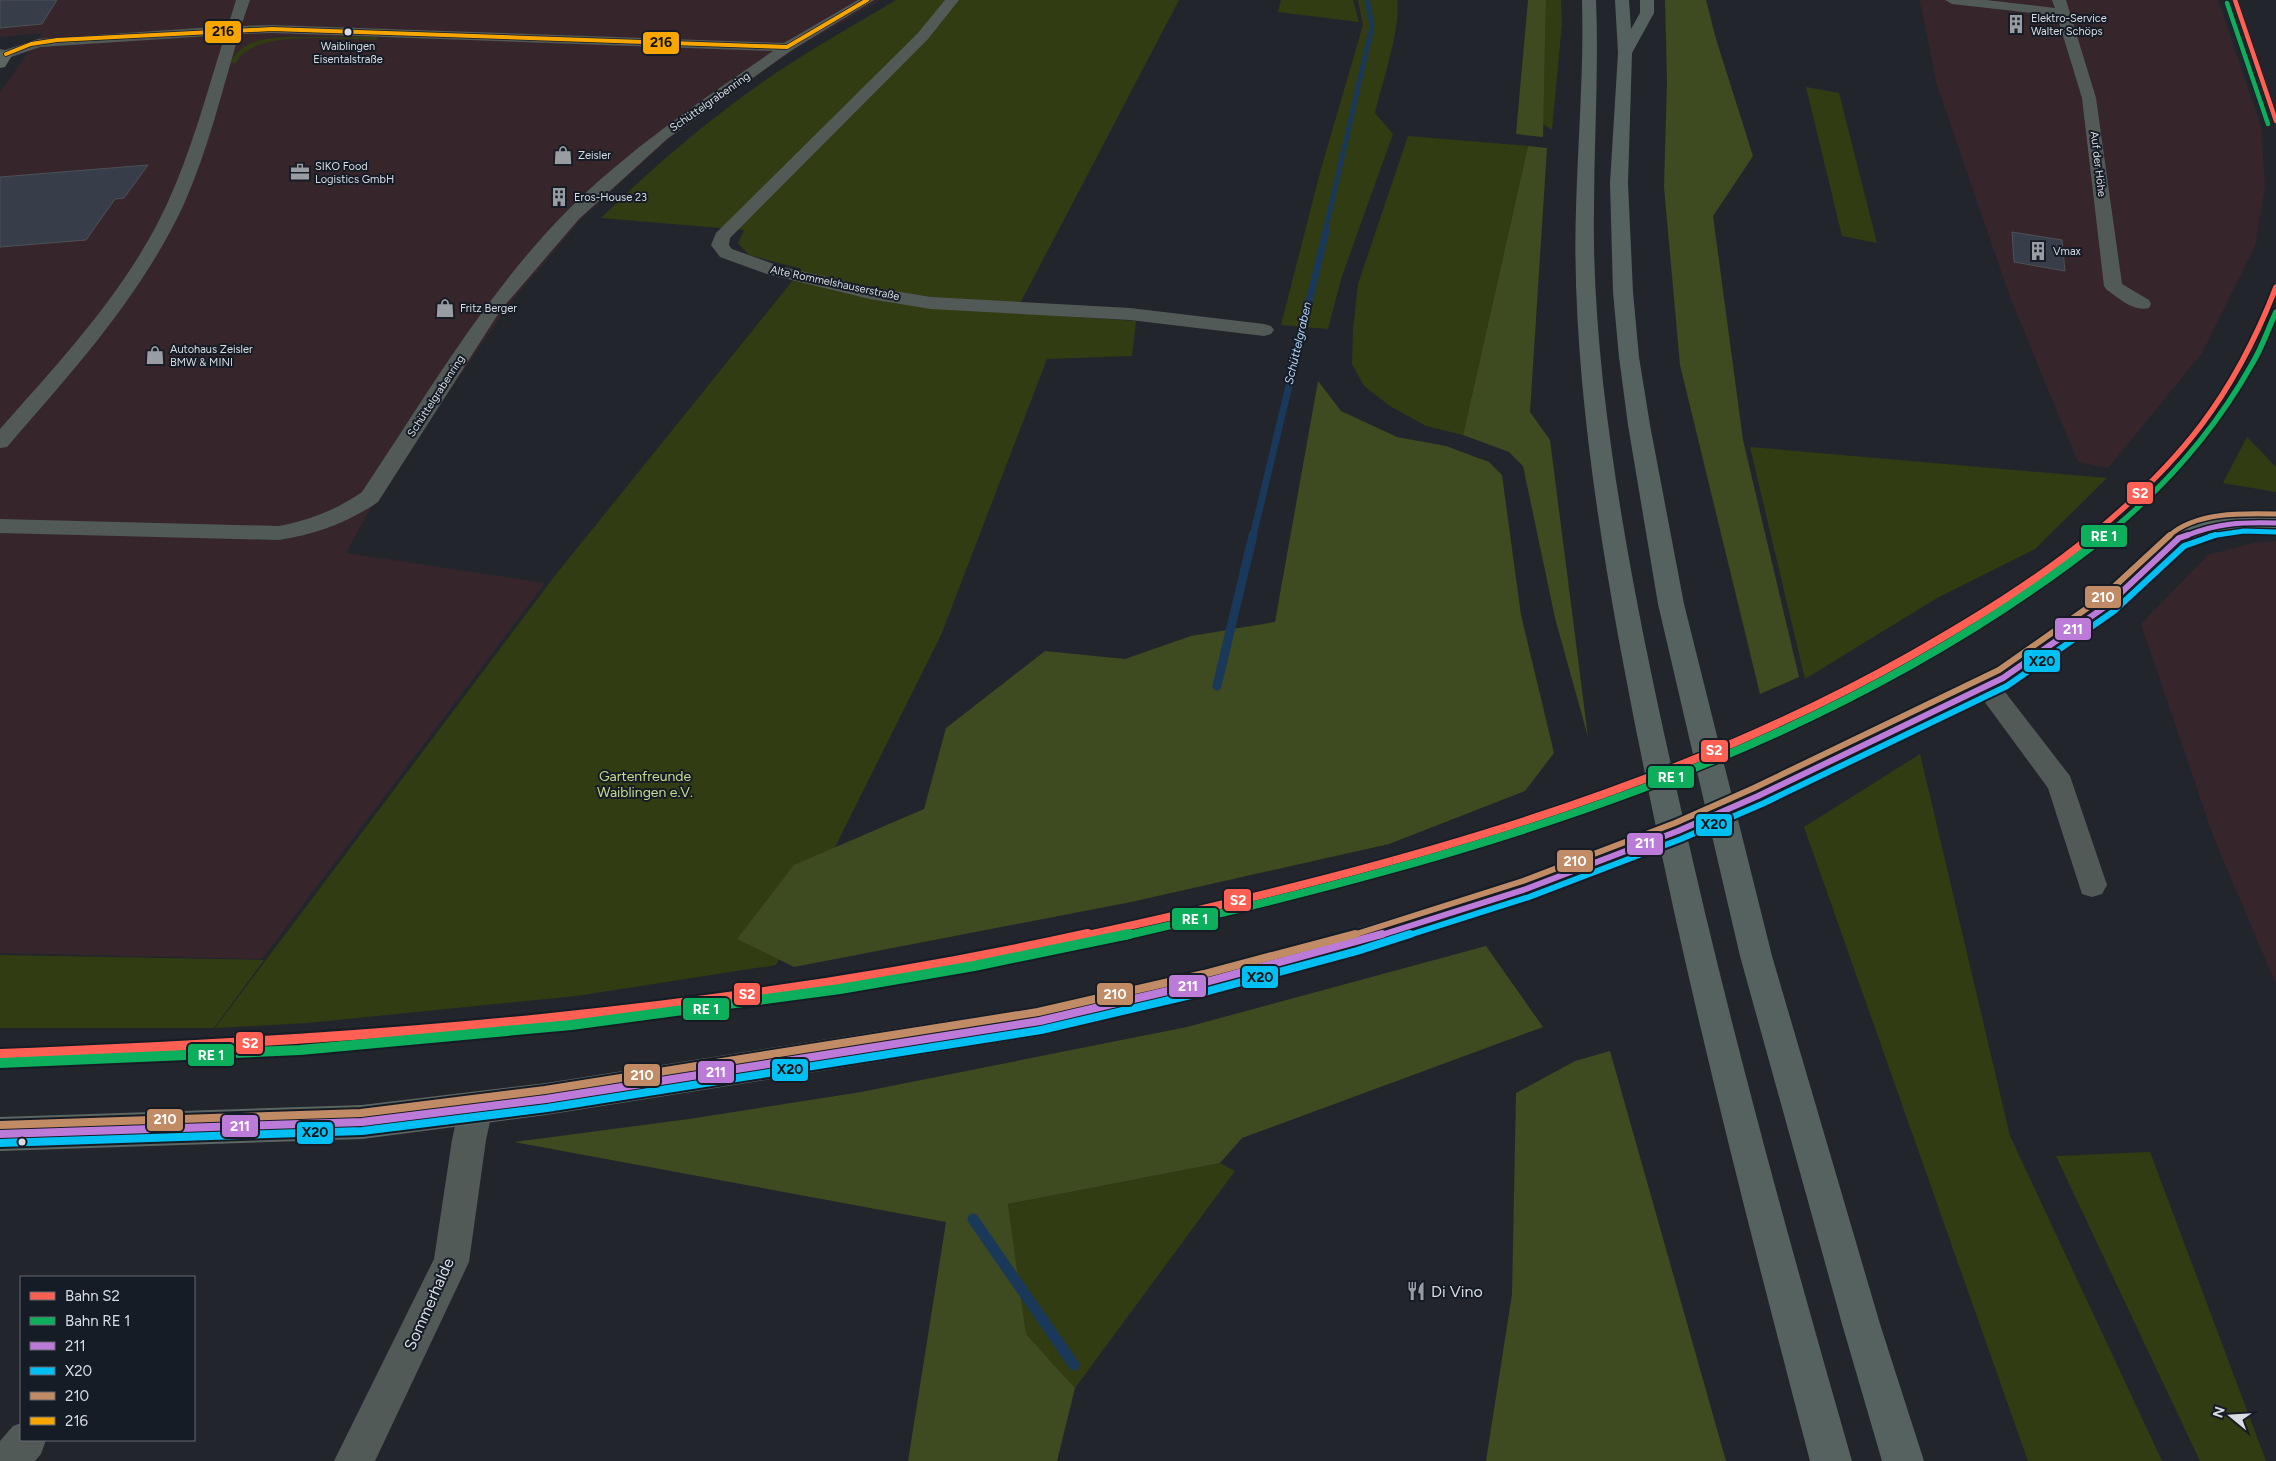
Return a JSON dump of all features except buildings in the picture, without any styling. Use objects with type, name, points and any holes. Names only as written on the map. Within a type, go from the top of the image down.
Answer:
[{"type":"highway","points":[[1622,0],[1625,53],[1619,183],[1622,292],[1639,425],[1671,604],[1756,956],[1861,1324],[1903,1461]]},
{"type":"highway","points":[[1625,53],[1647,13],[1647,0]]},
{"type":"highway","points":[[1586,5],[1590,87],[1585,212],[1588,328],[1603,474],[1617,566],[1642,693],[1699,958],[1740,1124],[1831,1461]]},
{"type":"street","points":[[0,442],[56,379],[111,308],[150,250],[175,205],[193,159],[243,0]]},
{"type":"street","name":"Schüttelgrabenring","points":[[0,526],[279,533],[309,528],[337,519],[370,497],[493,308],[573,215],[661,136],[787,47],[867,0]]},
{"type":"street","name":"Alte Rommelshauserstraße","points":[[952,0],[916,43],[722,237],[720,245],[726,253],[773,270],[813,281],[931,303],[1130,314],[1264,330]]},
{"type":"street","name":"Auf der Höhe","points":[[1952,0],[2060,6],[2089,98],[2114,286],[2142,304]]},
{"type":"street","points":[[2,57],[21,47],[50,42],[233,30],[365,31],[787,47]]},
{"type":"street","points":[[0,1134],[362,1122],[546,1099],[1040,1021],[1206,982],[1355,943],[1526,889],[1686,827],[1758,796],[2003,678],[2109,604],[2179,538],[2210,526],[2244,522],[2276,523]]},
{"type":"street","points":[[1986,686],[2060,784],[2092,885]]},
{"type":"street","name":"Sommerhalde","points":[[354,1461],[451,1262],[469,1140],[476,1108]]},
{"type":"street","points":[[8,1461],[26,1441]]},
{"type":"shaded area","points":[[0,0],[880,0],[795,49],[672,136],[583,217],[507,307],[374,502],[346,553],[545,583],[262,959],[0,953],[0,92],[42,33],[0,37]]},
{"type":"shaded area","points":[[1920,0],[2218,0],[2261,126],[2265,187],[2255,246],[2202,353],[2108,468],[2078,462],[2010,297],[1936,82]]},
{"type":"shaded area","points":[[2276,541],[2276,984],[2215,841],[2141,624],[2208,555],[2253,543]]},
{"type":"green space","name":"Gartenfreunde Waiblingen e.V.","points":[[896,0],[1179,0],[1015,313],[1136,321],[1132,356],[1047,359],[941,635],[776,965],[576,996],[307,1023],[215,1028],[554,577],[802,269],[749,255],[738,243],[744,230],[601,218],[663,160],[707,123],[753,89],[791,63]]},
{"type":"green space","points":[[1281,0],[1353,0],[1359,22],[1278,12]]},
{"type":"green space","points":[[1358,0],[1397,0],[1397,24],[1375,113],[1393,134],[1342,276],[1328,329],[1281,325],[1321,169],[1363,25]]},
{"type":"green space","points":[[1528,0],[1546,0],[1543,137],[1516,134]]},
{"type":"green space","points":[[1546,0],[1561,0],[1562,23],[1552,130],[1543,124]]},
{"type":"green space","points":[[1665,0],[1706,0],[1716,39],[1753,156],[1713,216],[1743,440],[1799,677],[1760,694],[1680,365],[1664,187],[1667,81]]},
{"type":"green space","points":[[378,37],[376,40],[299,38],[278,40],[245,52],[236,63],[230,63],[240,50],[247,45],[271,38]]},
{"type":"green space","points":[[1806,87],[1839,93],[1877,243],[1842,236]]},
{"type":"green space","points":[[1408,136],[1528,146],[1463,435],[1426,426],[1390,406],[1364,386],[1352,364],[1353,330],[1358,284]]},
{"type":"green space","points":[[1528,146],[1547,148],[1530,412],[1550,440],[1588,737],[1555,618],[1523,466],[1509,452],[1463,435]]},
{"type":"green space","points":[[1318,381],[1341,411],[1397,437],[1446,446],[1489,462],[1502,475],[1521,615],[1554,753],[1525,791],[1389,844],[1131,902],[794,967],[737,939],[794,865],[924,809],[946,728],[1045,651],[1125,659],[1191,636],[1275,622]]},
{"type":"green space","points":[[2247,437],[2276,467],[2276,492],[2223,483]]},
{"type":"green space","points":[[1750,447],[2107,478],[2035,549],[1937,598],[1805,679]]},
{"type":"green space","points":[[1920,754],[2010,1136],[2162,1461],[2028,1461],[1804,827]]},
{"type":"green space","points":[[1486,946],[1543,1027],[1242,1138],[1220,1163],[1008,1204],[1026,1334],[1075,1388],[1057,1461],[908,1461],[946,1222],[514,1142],[689,1119],[861,1092],[1187,1027]]},
{"type":"green space","points":[[0,955],[264,960],[214,1028],[0,1028]]},
{"type":"green space","points":[[1610,1051],[1726,1461],[1486,1461],[1512,1294],[1516,1093],[1575,1061]]},
{"type":"green space","points":[[2150,1152],[2266,1461],[2200,1461],[2056,1156]]},
{"type":"green space","points":[[1220,1163],[1235,1171],[1075,1388],[1026,1334],[1008,1204]]},
{"type":"waterway","name":"Schüttelgraben","points":[[1325,232],[1372,26],[1367,0]]},
{"type":"waterway","name":"Schüttelgraben","points":[[1253,536],[1326,231]]},
{"type":"waterway","name":"Schüttelgraben","points":[[1217,686],[1253,535]]},
{"type":"waterway","points":[[973,1219],[1074,1365]]},
{"type":"rail line","name":"S2","points":[[2235,0],[2276,121]]},
{"type":"rail line","name":"S2","points":[[0,1054],[221,1045],[442,1030],[589,1015],[786,989],[980,956],[1174,916],[1366,867],[1591,798],[1737,742],[1878,674],[1982,614],[2050,568],[2114,517],[2144,490],[2172,461],[2212,414],[2234,380],[2253,344],[2276,287]]},
{"type":"transit line","name":"216","points":[[6,54],[31,44],[57,40],[272,29],[787,47],[867,0]]},
{"type":"transit line","points":[[2227,3],[2268,124]]},
{"type":"transit line","points":[[0,1063],[300,1050],[436,1039],[706,1009],[840,989],[974,966],[1107,940],[1371,875],[1529,828],[1685,772],[1762,740],[1837,705],[1910,667],[2027,594],[2114,528],[2155,491],[2192,452],[2225,409],[2253,362],[2276,312]]},
{"type":"transit line","name":"210","points":[[0,1125],[361,1113],[545,1090],[1038,1012],[1204,974],[1353,935],[1523,881],[1675,823],[1754,788],[1999,670],[2103,597],[2175,530],[2209,517],[2244,513],[2276,514]]},
{"type":"transit line","name":"211","points":[[0,1134],[362,1122],[546,1099],[1040,1021],[1206,982],[1355,943],[1526,889],[1678,831],[1758,796],[2003,678],[2109,604],[2179,538],[2210,526],[2244,522],[2276,523]]},
{"type":"transit line","name":"X20","points":[[0,1143],[362,1131],[547,1108],[1041,1030],[1208,991],[1357,951],[1529,897],[1681,839],[1762,804],[2007,686],[2114,611],[2184,546],[2212,535],[2244,531],[2276,532]]},
{"type":"place","name":"Elektro-Service Walter Schöps","points":[[2016,24]]},
{"type":"place","name":"Waiblingen Eisentalstraße","points":[[348,32]]},
{"type":"place","name":"Zeisler","points":[[563,155]]},
{"type":"place","name":"SIKO Food Logistics GmbH","points":[[300,172]]},
{"type":"place","name":"Eros-House 23","points":[[559,197]]},
{"type":"place","name":"Vmax","points":[[2038,251]]},
{"type":"place","name":"Fritz Berger","points":[[445,308]]},
{"type":"place","name":"Autohaus Zeisler BMW & MINI","points":[[155,355]]},
{"type":"place","name":"Di Vino","points":[[1416,1291]]}]
